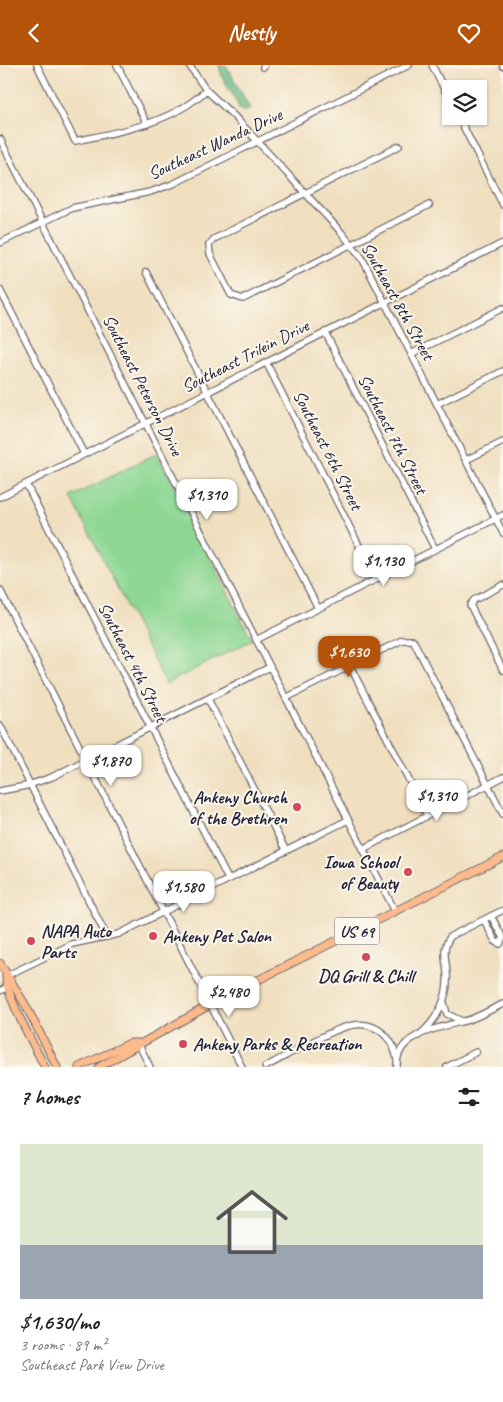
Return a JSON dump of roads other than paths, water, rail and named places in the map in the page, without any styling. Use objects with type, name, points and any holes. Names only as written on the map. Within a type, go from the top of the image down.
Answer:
[{"type":"main road","name":"US 69","points":[[99,1067],[133,1050],[138,1043],[210,1004],[503,857]]},
{"type":"main road","points":[[0,963],[14,985],[57,1067]]},
{"type":"main road","points":[[6,975],[8,987],[45,1067]]},
{"type":"main road","name":"US 69","points":[[79,1067],[130,1043],[138,1043]]},
{"type":"street","points":[[37,65],[75,141],[147,124],[194,101],[206,91]]},
{"type":"street","points":[[117,65],[147,124]]},
{"type":"street","name":"Southeast 8th Street","points":[[189,65],[206,91],[228,109],[351,245],[366,266],[503,533]]},
{"type":"street","name":"Southeast Wanda Drive","points":[[0,243],[61,212],[86,204],[162,189],[409,65]]},
{"type":"street","points":[[432,65],[442,85]]},
{"type":"street","points":[[463,125],[503,205]]},
{"type":"street","name":"Southeast Peterson Drive","points":[[0,139],[395,911]]},
{"type":"street","points":[[399,146],[304,193],[210,243],[209,251],[231,295],[238,299],[245,298],[429,205]]},
{"type":"street","name":"Southeast Trilein Drive","points":[[0,497],[503,243]]},
{"type":"street","points":[[146,272],[318,609]]},
{"type":"street","points":[[0,290],[84,454]]},
{"type":"street","points":[[411,354],[503,308]]},
{"type":"street","name":"Southeast 7th Street","points":[[325,332],[435,549]]},
{"type":"street","name":"Southeast 6th Street","points":[[266,362],[376,579]]},
{"type":"street","points":[[437,404],[503,371]]},
{"type":"street","points":[[466,460],[503,442]]},
{"type":"street","name":"Southeast 4th Street","points":[[26,484],[228,879]]},
{"type":"street","points":[[256,640],[503,515]]},
{"type":"street","points":[[503,585],[474,600],[471,608],[503,670]]},
{"type":"street","points":[[0,590],[242,1067]]},
{"type":"street","points":[[286,698],[406,638],[415,643],[503,813]]},
{"type":"street","points":[[350,666],[427,815]]},
{"type":"street","points":[[0,791],[30,785],[86,760],[270,667]]},
{"type":"street","points":[[208,699],[286,851]]},
{"type":"street","points":[[0,725],[107,937]]},
{"type":"street","points":[[363,849],[503,777]]},
{"type":"street","points":[[6,975],[72,945],[119,934],[348,820]]},
{"type":"street","points":[[465,1021],[451,1018],[444,1010],[448,983],[445,945],[451,936],[503,910]]},
{"type":"street","points":[[484,919],[495,941],[500,944],[503,938],[491,916]]},
{"type":"street","points":[[0,991],[8,987]]},
{"type":"street","points":[[265,1067],[349,1026],[373,1027],[398,1045],[408,1043],[434,1020],[444,1001]]},
{"type":"street","points":[[418,1036],[442,1026],[465,1021],[503,1004]]},
{"type":"street","points":[[390,1040],[397,1064]]},
{"type":"street","points":[[138,1043],[150,1067]]},
{"type":"street","points":[[397,1064],[408,1043]]},
{"type":"street","points":[[447,1067],[476,1052]]},
{"type":"waterway","points":[[222,65],[244,102]]},
{"type":"place","name":"Ankeny Church of the Brethren","points":[[297,807]]},
{"type":"place","name":"Iowa School of Beauty","points":[[408,872]]},
{"type":"place","name":"Ankeny Pet Salon","points":[[153,936]]},
{"type":"place","name":"NAPA Auto Parts","points":[[31,941]]},
{"type":"place","name":"DQ Grill & Chill","points":[[366,957]]},
{"type":"place","name":"Ankeny Parks & Recreation","points":[[183,1044]]}]
